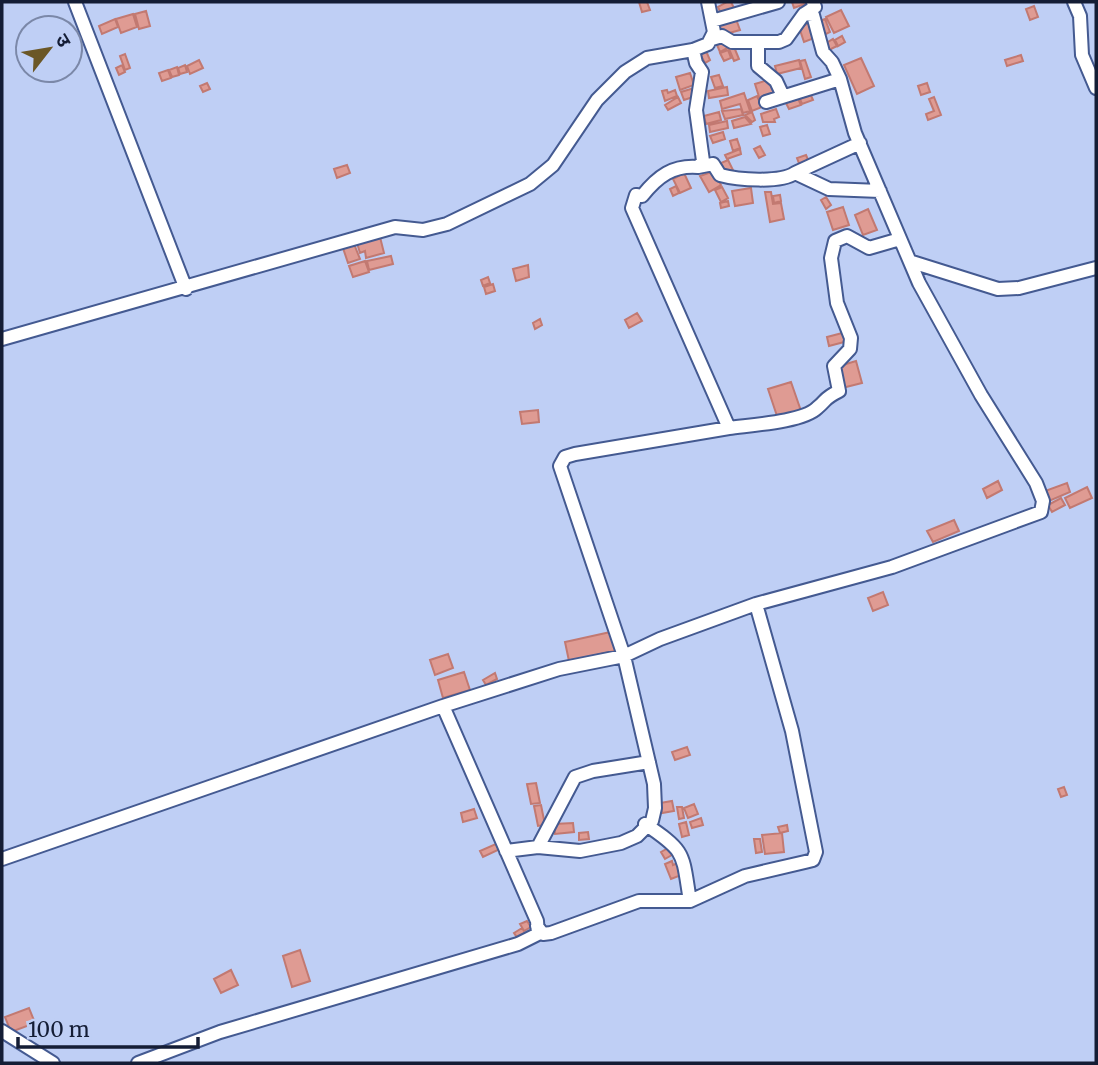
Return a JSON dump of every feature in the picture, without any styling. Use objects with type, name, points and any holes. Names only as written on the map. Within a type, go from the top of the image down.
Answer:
[{"type":"street","points":[[75,2],[186,289]]},
{"type":"street","points":[[708,2],[712,39]]},
{"type":"street","points":[[712,22],[778,2]]},
{"type":"street","points":[[2,340],[395,227],[423,230],[447,225],[530,184],[553,165],[597,100],[625,72],[647,58],[693,50],[722,36],[732,42],[758,44],[786,38],[804,14],[815,7],[813,2]]},
{"type":"street","points":[[1074,2],[1080,16],[1082,55],[1096,88]]},
{"type":"street","points":[[2,859],[443,706],[559,669],[624,656],[660,639],[756,604],[892,567],[1035,516],[1043,508],[1042,495],[1036,483],[981,395],[915,273],[860,143],[832,62],[823,52],[813,15],[804,14]]},
{"type":"street","points":[[758,44],[758,65],[776,81],[783,96]]},
{"type":"street","points":[[693,50],[696,63],[702,72],[696,110],[704,156],[698,167]]},
{"type":"street","points":[[765,102],[839,79]]},
{"type":"street","points":[[729,428],[632,208],[656,178],[681,165],[698,167],[713,164],[720,175],[755,182],[771,176],[788,178],[860,143]]},
{"type":"street","points":[[795,173],[829,189],[880,191]]},
{"type":"street","points":[[506,851],[538,847],[573,852],[621,843],[637,836],[645,824],[652,821],[655,808],[649,762],[624,656],[562,475],[561,461],[575,454],[800,416],[817,409],[823,399],[839,391],[834,366],[849,349],[851,338],[837,303],[831,258],[835,241],[847,236],[869,248],[900,239]]},
{"type":"street","points":[[915,273],[998,289],[1019,288],[1096,268]]},
{"type":"street","points":[[443,706],[537,926],[543,934],[631,903],[690,901],[745,876],[813,860],[816,852],[792,731],[756,604]]},
{"type":"street","points":[[538,847],[575,777],[581,773],[649,762]]},
{"type":"street","points":[[645,824],[677,845],[682,855],[690,901]]},
{"type":"street","points":[[138,1063],[220,1032],[525,941],[538,934],[537,926]]},
{"type":"street","points":[[2,1031],[53,1063]]},
{"type":"building","points":[[639,2],[647,2],[650,10],[642,12]]},
{"type":"building","points":[[731,2],[734,8],[721,14],[718,7]]},
{"type":"building","points":[[792,2],[804,2],[805,4],[794,8]]},
{"type":"building","points":[[1034,6],[1038,17],[1030,20],[1026,9]]},
{"type":"building","points":[[841,10],[849,26],[834,33],[826,17]]},
{"type":"building","points":[[146,11],[150,26],[139,29],[135,14]]},
{"type":"building","points":[[133,14],[137,27],[121,33],[116,19]]},
{"type":"building","points":[[115,19],[118,27],[102,34],[99,26]]},
{"type":"building","points":[[736,19],[740,30],[722,35],[719,24]]},
{"type":"building","points":[[825,19],[830,32],[822,36],[816,22]]},
{"type":"building","points":[[812,22],[817,37],[804,42],[799,27]]},
{"type":"building","points":[[842,36],[845,42],[838,46],[835,40]]},
{"type":"building","points":[[833,39],[837,46],[827,51],[823,45]]},
{"type":"building","points":[[724,41],[727,48],[720,52],[717,45]]},
{"type":"building","points":[[734,47],[739,59],[734,61],[729,49]]},
{"type":"building","points":[[728,50],[731,58],[724,61],[720,53]]},
{"type":"building","points":[[706,51],[710,60],[705,63],[700,54]]},
{"type":"building","points":[[125,54],[130,68],[125,70],[120,56]]},
{"type":"building","points":[[1021,55],[1023,61],[1007,66],[1005,60]]},
{"type":"building","points":[[861,58],[874,86],[857,94],[844,65]]},
{"type":"building","points":[[199,60],[203,68],[190,74],[187,66]]},
{"type":"building","points":[[799,60],[801,68],[777,74],[775,66]]},
{"type":"building","points":[[805,60],[811,77],[805,79],[800,61]]},
{"type":"building","points":[[122,65],[125,72],[119,75],[116,68]]},
{"type":"building","points":[[185,65],[187,72],[180,74],[178,68]]},
{"type":"building","points":[[177,67],[179,75],[172,77],[169,70]]},
{"type":"building","points":[[168,70],[171,78],[162,81],[159,73]]},
{"type":"building","points":[[690,73],[694,85],[680,90],[676,77]]},
{"type":"building","points":[[719,75],[723,86],[715,88],[711,77]]},
{"type":"building","points":[[771,79],[776,95],[760,100],[755,84]]},
{"type":"building","points":[[207,83],[210,89],[203,92],[200,86]]},
{"type":"building","points":[[927,83],[930,92],[921,95],[918,86]]},
{"type":"building","points":[[727,87],[728,95],[709,98],[708,91]]},
{"type":"building","points":[[694,88],[696,96],[684,100],[681,92]]},
{"type":"building","points":[[667,90],[668,93],[675,90],[677,96],[665,101],[662,91]]},
{"type":"building","points":[[809,91],[813,100],[802,104],[799,96]]},
{"type":"building","points":[[744,93],[750,111],[743,113],[740,104],[722,109],[720,101]]},
{"type":"building","points":[[796,94],[801,105],[789,109],[784,99]]},
{"type":"building","points":[[757,96],[762,107],[752,111],[748,100]]},
{"type":"building","points":[[678,97],[681,103],[668,110],[665,105]]},
{"type":"building","points":[[934,97],[941,115],[928,120],[926,114],[934,111],[929,99]]},
{"type":"building","points":[[741,109],[743,115],[725,119],[722,111]]},
{"type":"building","points":[[776,109],[779,117],[774,119],[775,122],[763,122],[761,114]]},
{"type":"building","points":[[719,112],[721,120],[706,124],[704,116]]},
{"type":"building","points":[[752,112],[755,120],[752,122],[745,115]]},
{"type":"building","points":[[745,117],[751,124],[734,128],[732,121]]},
{"type":"building","points":[[727,121],[728,128],[710,132],[709,125]]},
{"type":"building","points":[[767,125],[770,134],[763,136],[760,127]]},
{"type":"building","points":[[723,132],[725,139],[713,143],[710,136]]},
{"type":"building","points":[[737,139],[740,148],[733,151],[730,141]]},
{"type":"building","points":[[760,146],[765,155],[759,158],[754,149]]},
{"type":"building","points":[[740,149],[741,154],[727,159],[725,155]]},
{"type":"building","points":[[806,155],[809,162],[800,166],[797,158]]},
{"type":"building","points":[[728,160],[733,170],[726,174],[721,163]]},
{"type":"building","points":[[347,165],[350,173],[337,178],[334,169]]},
{"type":"building","points":[[714,171],[721,185],[709,192],[700,176]]},
{"type":"building","points":[[684,173],[691,188],[680,193],[673,179]]},
{"type":"building","points":[[676,186],[679,193],[673,196],[670,189]]},
{"type":"building","points":[[722,187],[728,198],[721,202],[715,190]]},
{"type":"building","points":[[751,188],[753,203],[735,206],[732,191]]},
{"type":"building","points":[[765,192],[771,192],[773,204],[781,203],[784,219],[770,222]]},
{"type":"building","points":[[780,195],[781,201],[774,203],[773,196]]},
{"type":"building","points":[[826,197],[831,205],[826,209],[821,200]]},
{"type":"building","points":[[728,201],[729,206],[721,208],[720,203]]},
{"type":"building","points":[[843,207],[849,225],[833,230],[827,212]]},
{"type":"building","points":[[868,209],[877,230],[863,235],[855,215]]},
{"type":"building","points":[[380,237],[384,253],[366,258],[365,251],[360,253],[357,243]]},
{"type":"building","points":[[354,244],[360,259],[348,263],[343,248]]},
{"type":"building","points":[[391,256],[393,264],[369,270],[367,261]]},
{"type":"building","points":[[365,261],[369,272],[353,277],[349,266]]},
{"type":"building","points":[[528,265],[529,277],[516,281],[513,269]]},
{"type":"building","points":[[488,277],[490,283],[483,286],[481,280]]},
{"type":"building","points":[[493,284],[495,291],[486,294],[484,287]]},
{"type":"building","points":[[637,313],[642,321],[629,328],[625,320]]},
{"type":"building","points":[[540,319],[542,325],[535,329],[533,323]]},
{"type":"building","points":[[846,332],[848,341],[829,346],[827,337]]},
{"type":"building","points":[[856,361],[862,383],[842,388],[836,367]]},
{"type":"building","points":[[791,382],[801,411],[778,419],[768,389]]},
{"type":"building","points":[[538,410],[539,422],[522,424],[520,412]]},
{"type":"building","points":[[998,481],[1002,490],[987,498],[983,489]]},
{"type":"building","points":[[1067,483],[1070,492],[1049,501],[1045,491]]},
{"type":"building","points":[[1087,487],[1092,498],[1070,508],[1065,498]]},
{"type":"building","points":[[1061,498],[1065,505],[1052,512],[1048,505]]},
{"type":"building","points":[[954,520],[959,531],[933,542],[927,531]]},
{"type":"building","points":[[883,592],[888,605],[873,611],[868,598]]},
{"type":"building","points":[[615,631],[619,650],[569,661],[565,642]]},
{"type":"building","points":[[448,654],[453,668],[435,675],[430,660]]},
{"type":"building","points":[[464,672],[470,690],[443,698],[438,680]]},
{"type":"building","points":[[495,673],[497,679],[486,685],[483,680]]},
{"type":"building","points":[[687,747],[690,755],[675,760],[672,752]]},
{"type":"building","points":[[536,783],[540,803],[531,804],[527,784]]},
{"type":"building","points":[[1064,787],[1067,795],[1061,797],[1058,789]]},
{"type":"building","points":[[672,801],[674,811],[662,813],[660,803]]},
{"type":"building","points":[[694,804],[698,814],[688,818],[684,808]]},
{"type":"building","points":[[541,805],[545,825],[538,826],[534,806]]},
{"type":"building","points":[[677,807],[682,807],[684,818],[679,819]]},
{"type":"building","points":[[474,809],[477,818],[463,822],[461,813]]},
{"type":"building","points":[[701,818],[703,825],[692,828],[690,822]]},
{"type":"building","points":[[686,822],[689,835],[682,837],[679,824]]},
{"type":"building","points":[[573,823],[574,832],[555,834],[554,824]]},
{"type":"building","points":[[787,825],[788,831],[780,833],[778,827]]},
{"type":"building","points":[[588,832],[589,839],[579,840],[579,833]]},
{"type":"building","points":[[782,833],[784,852],[765,854],[762,835]]},
{"type":"building","points":[[754,839],[760,839],[762,852],[756,853]]},
{"type":"building","points":[[498,843],[500,849],[483,857],[480,851]]},
{"type":"building","points":[[675,844],[679,851],[665,859],[661,852]]},
{"type":"building","points":[[672,861],[673,865],[680,862],[684,874],[671,879],[665,864]]},
{"type":"building","points":[[527,921],[531,927],[524,931],[520,924]]},
{"type":"building","points":[[522,928],[526,934],[518,939],[514,933]]},
{"type":"building","points":[[300,950],[310,981],[292,987],[283,956]]},
{"type":"building","points":[[231,970],[238,985],[221,993],[214,979]]},
{"type":"building","points":[[29,1008],[35,1023],[11,1032],[5,1017]]}]
